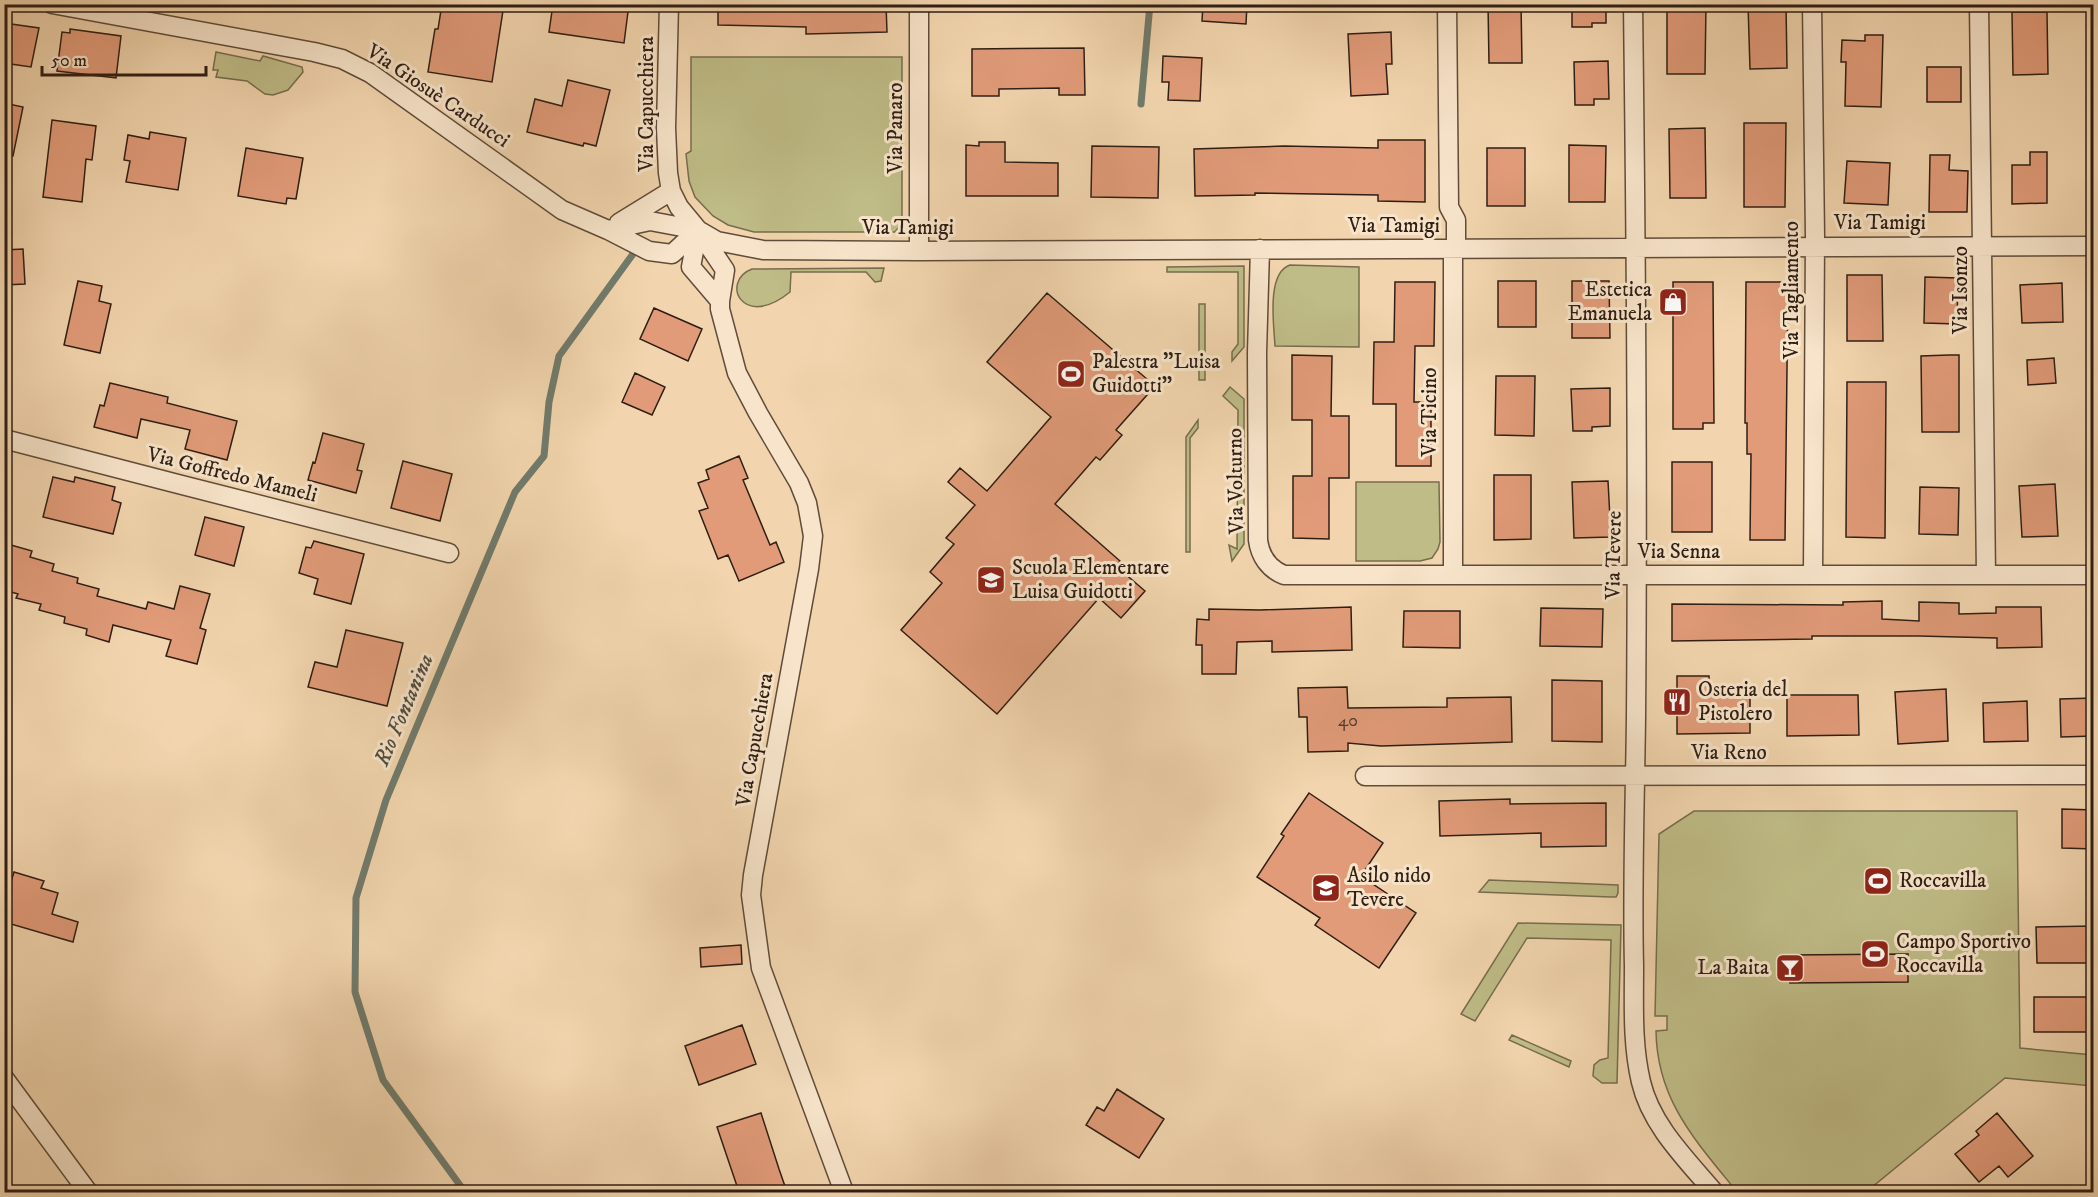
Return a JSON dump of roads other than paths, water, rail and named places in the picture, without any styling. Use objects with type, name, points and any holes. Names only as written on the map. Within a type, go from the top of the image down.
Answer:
[{"type":"street","name":"Via Giosuè Carducci","points":[[52,4],[144,13],[342,59],[379,80],[562,210],[635,244],[661,234],[698,230]]},
{"type":"street","name":"Via Capucchiera","points":[[669,4],[666,128],[671,191],[679,207],[725,270],[720,301],[737,373],[758,414],[799,483],[807,503],[813,536],[751,895],[761,968],[844,1192]]},
{"type":"street","name":"Via Panaro","points":[[919,4],[919,251]]},
{"type":"street","name":"Via Ticino","points":[[1447,4],[1449,207],[1456,220],[1453,575]]},
{"type":"street","name":"Via Tevere","points":[[1633,4],[1636,248],[1633,912],[1635,1052],[1648,1104],[1661,1128],[1714,1192]]},
{"type":"street","name":"Via Tagliamento","points":[[1812,4],[1815,246],[1813,575]]},
{"type":"street","name":"Via Isonzo","points":[[1979,4],[1986,574]]},
{"type":"street","points":[[608,230],[671,191]]},
{"type":"street","points":[[608,230],[650,221],[698,230]]},
{"type":"street","name":"Via Capucchiera","points":[[698,230],[691,267],[720,301]]},
{"type":"street","name":"Via Tamigi","points":[[698,230],[717,242],[763,250],[2094,246]]},
{"type":"street","name":"Via Volturno","points":[[1260,249],[1257,353],[1258,540],[1259,548],[1268,565]]},
{"type":"street","name":"Via Goffredo Mameli","points":[[4,439],[172,484],[449,553]]},
{"type":"street","name":"Via Senna","points":[[1268,565],[1284,575],[2094,575]]},
{"type":"street","name":"Via Reno","points":[[1365,776],[2094,775]]},
{"type":"street","points":[[4,1078],[88,1192]]},
{"type":"waterway","points":[[1141,104],[1150,4]]},
{"type":"waterway","name":"Rio Fontanina","points":[[465,1192],[383,1080],[355,992],[356,898],[386,800],[515,492],[544,456],[549,402],[559,356],[633,254]]},
{"type":"place","name":"Estetica Emanuela","points":[[1673,302]]},
{"type":"place","name":"Palestra \"Luisa Guidotti\"","points":[[1071,374]]},
{"type":"place","name":"Scuola Elementare Luisa Guidotti","points":[[991,580]]},
{"type":"place","name":"Osteria del Pistolero","points":[[1677,702]]},
{"type":"place","name":"Roccavilla","points":[[1878,881]]},
{"type":"place","name":"Asilo nido Tevere","points":[[1326,888]]},
{"type":"place","name":"Campo Sportivo Roccavilla","points":[[1875,954]]},
{"type":"place","name":"La Baita","points":[[1790,968]]}]
